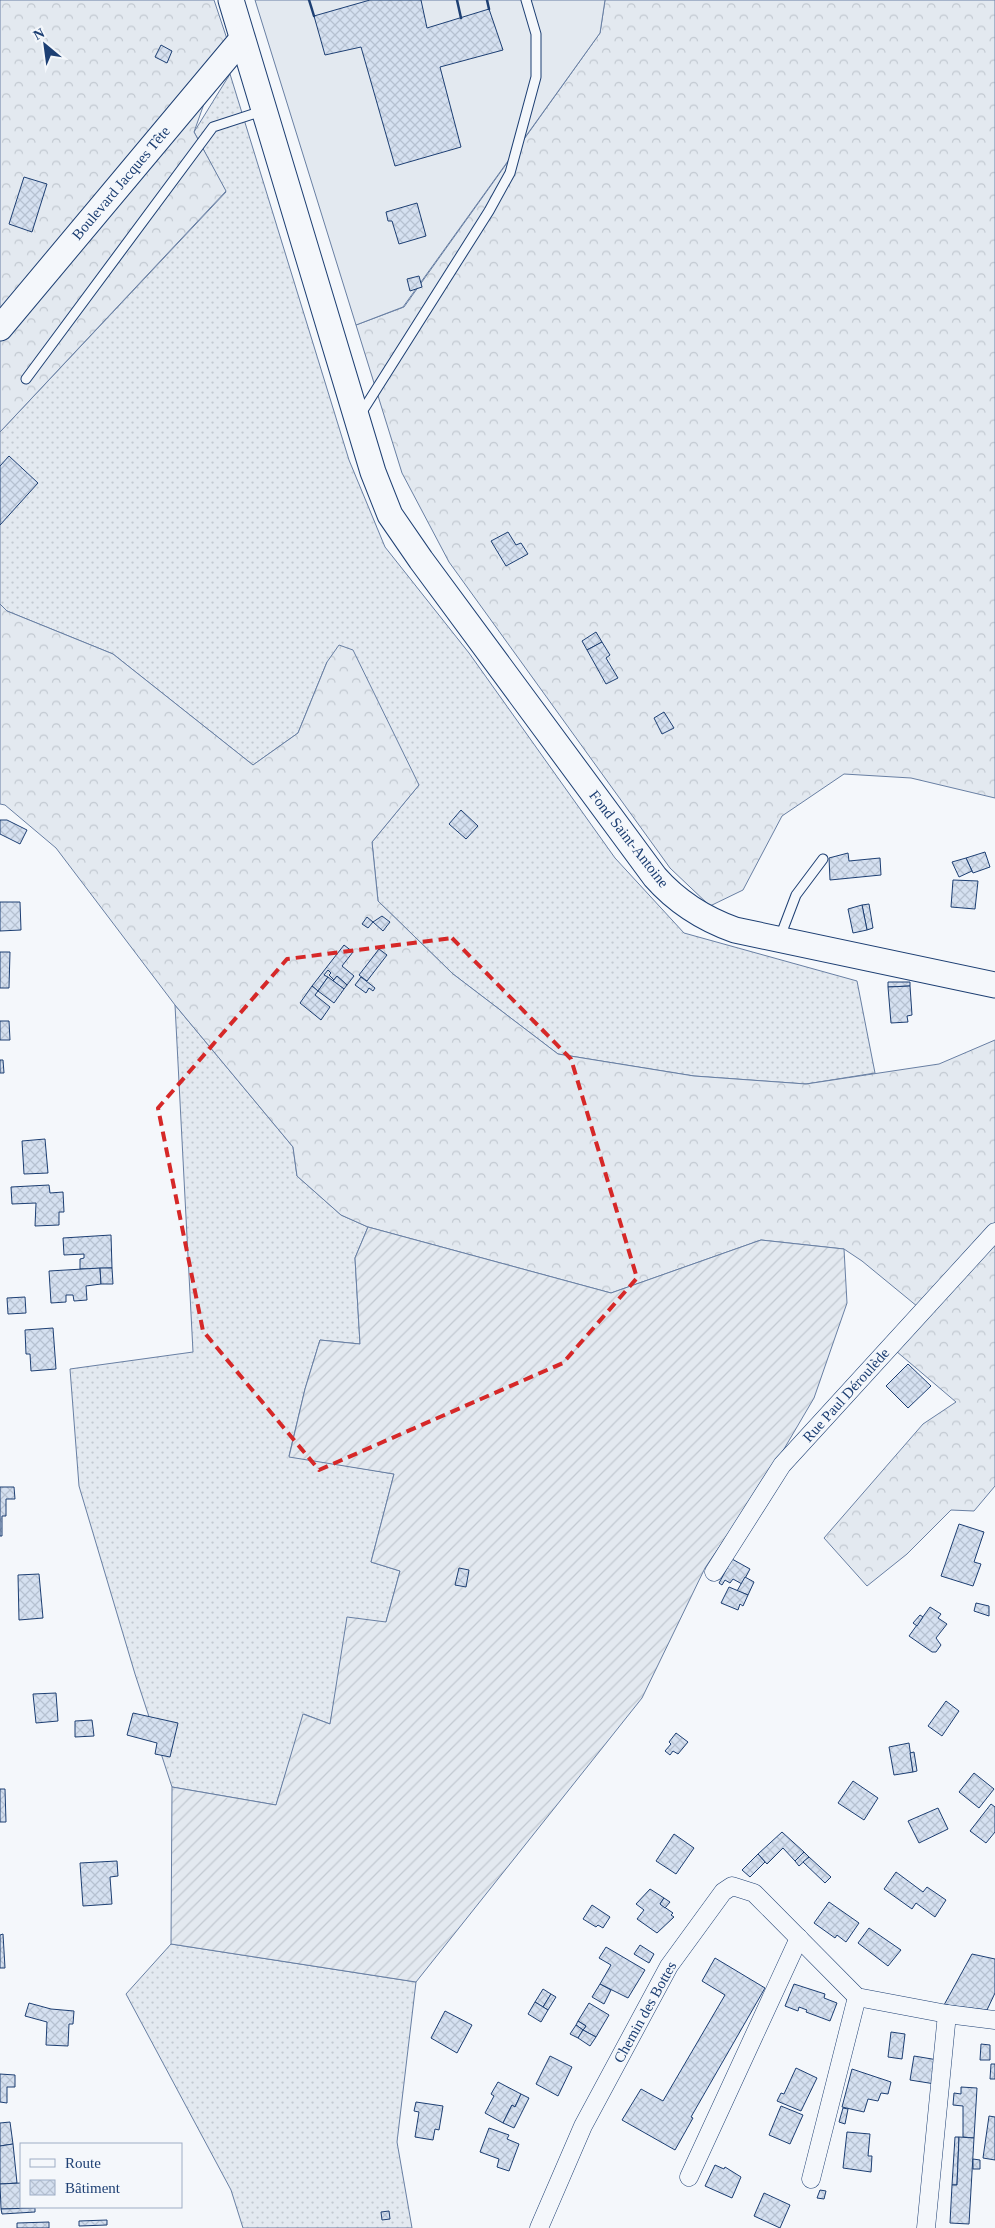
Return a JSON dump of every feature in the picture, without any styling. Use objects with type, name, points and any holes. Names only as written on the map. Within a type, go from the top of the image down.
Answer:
[{"type":"main road","name":"Fond Saint-Antoine","points":[[231,0],[379,490],[402,535],[639,856],[667,890],[679,900],[720,925],[778,940],[995,985]]},
{"type":"main road","name":"Boulevard Jacques Tête","points":[[0,328],[242,38]]},
{"type":"street","name":"Rue Paul Déroulède","points":[[714,1572],[782,1466],[995,1232]]},
{"type":"street","name":"Chemin des Bottes","points":[[539,2228],[583,2126],[669,1966],[723,1892],[732,1886],[754,1893],[857,1997]]},
{"type":"street","points":[[689,2177],[799,1938]]},
{"type":"street","points":[[811,2179],[857,1997],[948,2014],[995,2020]]},
{"type":"street","points":[[926,2228],[948,2014]]},
{"type":"lane","points":[[357,420],[489,211],[510,173],[536,76],[536,34],[527,0]]},
{"type":"lane","points":[[26,379],[214,127],[265,110]]},
{"type":"lane","points":[[778,940],[796,895],[823,859]]},
{"type":"highlighted area","points":[[452,938],[571,1059],[637,1278],[563,1363],[319,1470],[203,1331],[158,1108],[287,959]]},
{"type":"green space","points":[[0,0],[214,0],[227,39],[194,132],[226,191],[0,432]]},
{"type":"green space","points":[[255,0],[605,0],[600,33],[403,307],[356,325]]},
{"type":"green space","points":[[605,0],[995,0],[995,798],[911,778],[844,774],[782,816],[743,890],[710,906],[670,868],[449,562],[402,473],[356,325],[404,307],[600,33]]},
{"type":"green space","points":[[230,74],[349,460],[385,547],[469,653],[615,858],[684,933],[857,981],[875,1073],[806,1084],[694,1076],[558,1054],[453,974],[378,901],[372,842],[419,785],[327,662],[298,733],[253,765],[113,654],[7,611],[0,604],[0,432],[226,192],[194,132]]},
{"type":"green space","points":[[0,604],[7,611],[113,654],[253,765],[298,733],[327,662],[339,645],[353,650],[419,785],[372,842],[378,901],[453,974],[558,1054],[694,1076],[806,1084],[939,1064],[995,1040],[995,1486],[974,1511],[951,1510],[907,1554],[867,1586],[824,1538],[923,1424],[956,1402],[896,1351],[929,1316],[862,1261],[844,1249],[761,1240],[611,1293],[368,1227],[341,1215],[297,1176],[293,1147],[175,1005],[56,848],[5,805],[0,804]]},
{"type":"green space","points":[[175,1005],[293,1147],[297,1176],[341,1215],[368,1227],[355,1258],[360,1344],[320,1340],[305,1389],[289,1456],[394,1474],[371,1562],[400,1571],[386,1622],[339,1676],[330,1724],[304,1714],[276,1805],[172,1787],[135,1674],[79,1486],[70,1369],[193,1352]]},
{"type":"green space","points":[[368,1227],[611,1293],[761,1240],[844,1249],[847,1303],[814,1398],[774,1466],[705,1568],[642,1698],[416,1982],[171,1944],[172,1787],[276,1805],[303,1714],[330,1724],[347,1617],[386,1622],[400,1571],[371,1562],[394,1474],[289,1457],[305,1389],[320,1340],[360,1344],[355,1258]]},
{"type":"green space","points":[[171,1944],[416,1982],[397,2142],[412,2228],[243,2228],[231,2190],[126,1994]]},
{"type":"building","points":[[370,0],[421,0],[427,28],[489,9],[503,50],[440,67],[461,147],[395,166],[361,47],[325,55],[314,16]]},
{"type":"building","points":[[161,45],[172,51],[167,63],[155,57]]},
{"type":"building","points":[[24,177],[47,184],[32,232],[9,224]]},
{"type":"building","points":[[417,203],[426,236],[399,244],[392,221],[388,221],[386,212]]},
{"type":"building","points":[[419,276],[422,287],[410,291],[407,279]]},
{"type":"building","points":[[9,456],[38,483],[0,525],[0,466]]},
{"type":"building","points":[[508,532],[516,545],[521,543],[528,554],[506,566],[491,541]]},
{"type":"building","points":[[596,632],[602,642],[587,650],[582,641]]},
{"type":"building","points":[[602,642],[610,655],[606,658],[618,678],[606,684],[587,650]]},
{"type":"building","points":[[664,712],[674,728],[662,734],[654,718]]},
{"type":"building","points":[[461,810],[478,826],[466,839],[449,824]]},
{"type":"building","points":[[0,820],[7,820],[27,830],[20,844],[0,834]]},
{"type":"building","points":[[985,852],[990,867],[973,873],[966,858]]},
{"type":"building","points":[[848,853],[849,861],[880,858],[881,875],[830,880],[829,858]]},
{"type":"building","points":[[966,858],[972,871],[959,877],[952,862]]},
{"type":"building","points":[[953,880],[978,881],[975,909],[951,907]]},
{"type":"building","points":[[0,902],[20,902],[21,930],[0,931]]},
{"type":"building","points":[[869,904],[873,928],[867,930],[862,905]]},
{"type":"building","points":[[862,905],[867,930],[853,933],[848,909]]},
{"type":"building","points":[[382,916],[390,922],[383,931],[373,922]]},
{"type":"building","points":[[367,917],[373,922],[368,928],[362,924]]},
{"type":"building","points":[[344,945],[353,952],[342,966],[354,976],[347,985],[337,976],[334,980],[329,975],[331,973],[328,970],[324,975],[328,977],[318,991],[312,986]]},
{"type":"building","points":[[379,949],[387,955],[367,981],[359,975]]},
{"type":"building","points":[[0,952],[10,952],[9,988],[0,988]]},
{"type":"building","points":[[337,976],[347,985],[344,989],[333,981]]},
{"type":"building","points":[[328,977],[344,989],[334,1003],[318,991]]},
{"type":"building","points":[[361,977],[375,988],[373,991],[369,988],[366,993],[355,985]]},
{"type":"building","points":[[888,982],[910,982],[910,986],[888,987]]},
{"type":"building","points":[[312,986],[318,991],[315,995],[330,1007],[321,1020],[300,1003]]},
{"type":"building","points":[[910,986],[912,1015],[907,1016],[908,1022],[891,1023],[888,987]]},
{"type":"building","points":[[0,1021],[9,1021],[10,1040],[0,1040]]},
{"type":"building","points":[[0,1060],[3,1060],[4,1073],[0,1073]]},
{"type":"building","points":[[45,1139],[48,1173],[24,1174],[22,1141]]},
{"type":"building","points":[[49,1185],[50,1193],[63,1192],[64,1212],[59,1212],[59,1225],[35,1226],[36,1203],[12,1204],[11,1187]]},
{"type":"building","points":[[111,1235],[112,1268],[80,1269],[80,1259],[84,1258],[84,1254],[64,1255],[63,1238]]},
{"type":"building","points":[[100,1268],[101,1284],[86,1286],[87,1300],[74,1301],[73,1295],[66,1295],[66,1302],[51,1303],[49,1271]]},
{"type":"building","points":[[100,1268],[112,1268],[113,1284],[101,1284]]},
{"type":"building","points":[[25,1297],[26,1313],[8,1314],[7,1298]]},
{"type":"building","points":[[53,1328],[56,1369],[31,1371],[30,1354],[26,1354],[25,1330]]},
{"type":"building","points":[[908,1364],[931,1386],[908,1408],[886,1386]]},
{"type":"building","points":[[0,1487],[14,1487],[15,1499],[6,1499],[6,1516],[2,1516],[2,1536],[0,1536]]},
{"type":"building","points":[[959,1524],[984,1532],[974,1562],[981,1564],[973,1586],[941,1576]]},
{"type":"building","points":[[732,1559],[750,1569],[742,1584],[733,1579],[730,1583],[725,1580],[722,1585],[719,1583]]},
{"type":"building","points":[[459,1568],[469,1570],[466,1587],[455,1585]]},
{"type":"building","points":[[39,1574],[43,1618],[19,1620],[18,1575]]},
{"type":"building","points":[[745,1577],[754,1582],[748,1595],[737,1591]]},
{"type":"building","points":[[729,1587],[748,1595],[743,1606],[740,1604],[738,1610],[721,1603]]},
{"type":"building","points":[[976,1603],[989,1606],[989,1616],[974,1611]]},
{"type":"building","points":[[930,1607],[941,1614],[938,1618],[947,1624],[936,1638],[941,1645],[936,1652],[932,1652],[909,1636]]},
{"type":"building","points":[[920,1615],[923,1617],[917,1626],[913,1623]]},
{"type":"building","points":[[56,1693],[58,1721],[36,1723],[33,1694]]},
{"type":"building","points":[[946,1701],[959,1711],[942,1736],[928,1726]]},
{"type":"building","points":[[133,1713],[178,1723],[170,1757],[155,1754],[157,1743],[127,1735]]},
{"type":"building","points":[[92,1720],[94,1736],[75,1737],[75,1721]]},
{"type":"building","points":[[676,1733],[688,1742],[678,1754],[673,1751],[670,1755],[665,1751]]},
{"type":"building","points":[[909,1743],[913,1772],[894,1775],[889,1747]]},
{"type":"building","points":[[914,1752],[917,1771],[913,1772],[910,1753]]},
{"type":"building","points":[[974,1773],[994,1789],[979,1808],[959,1792]]},
{"type":"building","points":[[853,1781],[878,1798],[864,1820],[838,1803]]},
{"type":"building","points":[[0,1789],[5,1789],[6,1822],[0,1822]]},
{"type":"building","points":[[991,1804],[995,1807],[995,1832],[986,1843],[970,1831]]},
{"type":"building","points":[[938,1808],[948,1829],[919,1843],[908,1821]]},
{"type":"building","points":[[782,1832],[804,1852],[795,1861],[783,1848],[767,1864],[758,1854]]},
{"type":"building","points":[[674,1834],[694,1848],[676,1874],[656,1861]]},
{"type":"building","points":[[804,1852],[809,1857],[799,1866],[795,1861]]},
{"type":"building","points":[[758,1854],[765,1862],[750,1877],[742,1870]]},
{"type":"building","points":[[809,1857],[831,1877],[825,1883],[803,1862]]},
{"type":"building","points":[[117,1861],[118,1876],[110,1877],[112,1904],[83,1906],[80,1863]]},
{"type":"building","points":[[896,1872],[923,1892],[927,1887],[946,1900],[935,1917],[916,1903],[912,1909],[884,1889]]},
{"type":"building","points":[[650,1889],[664,1898],[660,1904],[673,1913],[671,1915],[674,1917],[657,1933],[637,1919],[644,1910],[636,1904]]},
{"type":"building","points":[[664,1898],[670,1902],[665,1908],[660,1904]]},
{"type":"building","points":[[829,1902],[859,1923],[846,1942],[837,1935],[835,1938],[814,1923]]},
{"type":"building","points":[[592,1905],[610,1917],[603,1928],[598,1925],[596,1927],[583,1919]]},
{"type":"building","points":[[869,1928],[901,1950],[888,1966],[858,1943]]},
{"type":"building","points":[[3,1934],[5,1968],[0,1968],[0,1935]]},
{"type":"building","points":[[640,1945],[654,1954],[649,1963],[634,1954]]},
{"type":"building","points":[[606,1947],[645,1970],[628,1998],[600,1984],[611,1965],[599,1958]]},
{"type":"building","points":[[972,1954],[995,1959],[995,1993],[987,2010],[944,2005]]},
{"type":"building","points":[[715,1958],[765,1988],[691,2117],[693,2118],[675,2150],[622,2120],[641,2089],[663,2101],[725,1995],[702,1981]]},
{"type":"building","points":[[600,1984],[611,1990],[604,2004],[592,1997]]},
{"type":"building","points":[[794,1984],[825,1994],[824,1998],[837,2003],[830,2021],[806,2012],[807,2010],[799,2007],[798,2011],[785,2006]]},
{"type":"building","points":[[543,1989],[551,1994],[543,2007],[535,2002]]},
{"type":"building","points":[[551,1994],[556,1997],[548,2010],[543,2007]]},
{"type":"building","points":[[535,2002],[548,2010],[541,2022],[528,2014]]},
{"type":"building","points":[[29,2003],[51,2009],[74,2011],[73,2024],[69,2024],[68,2046],[46,2045],[47,2022],[25,2016]]},
{"type":"building","points":[[589,2003],[609,2015],[596,2037],[583,2030],[586,2026],[578,2021]]},
{"type":"building","points":[[445,2011],[472,2025],[457,2053],[431,2038]]},
{"type":"building","points":[[578,2021],[586,2026],[583,2030],[576,2025]]},
{"type":"building","points":[[576,2025],[583,2030],[578,2038],[570,2034]]},
{"type":"building","points":[[583,2030],[596,2037],[590,2046],[578,2038]]},
{"type":"building","points":[[891,2032],[905,2034],[902,2059],[888,2057]]},
{"type":"building","points":[[981,2044],[990,2045],[990,2060],[980,2060]]},
{"type":"building","points":[[550,2056],[572,2067],[558,2096],[536,2084]]},
{"type":"building","points":[[914,2056],[938,2060],[935,2084],[910,2080]]},
{"type":"building","points":[[991,2064],[995,2064],[995,2079],[990,2079]]},
{"type":"building","points":[[796,2068],[817,2078],[801,2111],[777,2101],[781,2093],[784,2094]]},
{"type":"building","points":[[852,2069],[891,2082],[888,2094],[881,2093],[878,2101],[868,2099],[864,2112],[842,2107]]},
{"type":"building","points":[[0,2074],[15,2075],[15,2087],[7,2087],[7,2103],[0,2102]]},
{"type":"building","points":[[498,2082],[521,2094],[515,2107],[512,2105],[503,2123],[485,2113],[494,2096],[491,2094]]},
{"type":"building","points":[[961,2087],[977,2088],[974,2138],[963,2137],[963,2106],[953,2105],[954,2093],[961,2094]]},
{"type":"building","points":[[521,2094],[529,2098],[514,2128],[503,2123],[512,2105],[515,2107]]},
{"type":"building","points":[[416,2102],[443,2106],[439,2130],[435,2129],[433,2140],[415,2137],[419,2112],[414,2111]]},
{"type":"building","points":[[781,2106],[803,2115],[790,2144],[769,2135]]},
{"type":"building","points":[[843,2108],[848,2109],[845,2124],[839,2122]]},
{"type":"building","points":[[989,2116],[995,2117],[995,2160],[983,2158]]},
{"type":"building","points":[[10,2122],[13,2144],[0,2146],[0,2123]]},
{"type":"building","points":[[489,2128],[509,2135],[507,2139],[519,2144],[509,2171],[497,2167],[499,2159],[480,2152]]},
{"type":"building","points":[[847,2132],[870,2134],[868,2156],[872,2156],[871,2172],[843,2168]]},
{"type":"building","points":[[955,2137],[959,2137],[957,2185],[952,2185]]},
{"type":"building","points":[[959,2137],[974,2138],[969,2224],[950,2223],[952,2185],[957,2185]]},
{"type":"building","points":[[13,2144],[17,2183],[0,2184],[0,2146]]},
{"type":"building","points":[[973,2159],[980,2160],[980,2169],[973,2169]]},
{"type":"building","points":[[715,2165],[724,2169],[725,2167],[741,2177],[732,2198],[705,2186]]},
{"type":"building","points":[[20,2183],[20,2208],[35,2208],[1,2209],[0,2184]]},
{"type":"building","points":[[820,2190],[826,2191],[824,2199],[817,2198]]},
{"type":"building","points":[[764,2193],[790,2205],[780,2228],[754,2216]]},
{"type":"building","points":[[35,2208],[35,2212],[2,2214],[1,2209]]},
{"type":"building","points":[[389,2211],[390,2219],[382,2220],[381,2212]]},
{"type":"building","points":[[107,2220],[107,2225],[79,2226],[79,2221]]},
{"type":"building","points":[[49,2222],[49,2228],[17,2228],[17,2223]]},
{"type":"wall","points":[[309,0],[314,16]]},
{"type":"wall","points":[[457,0],[461,18]]},
{"type":"wall","points":[[487,0],[489,9]]}]
